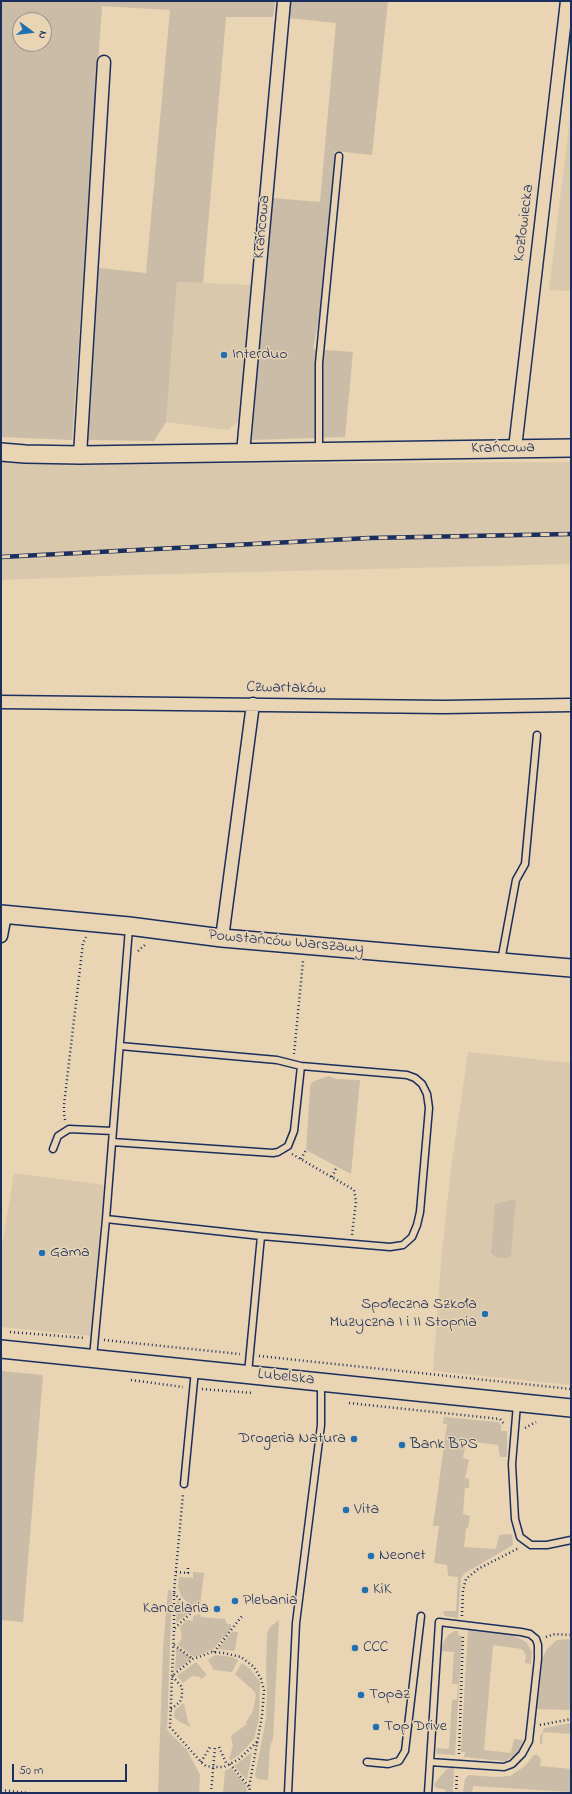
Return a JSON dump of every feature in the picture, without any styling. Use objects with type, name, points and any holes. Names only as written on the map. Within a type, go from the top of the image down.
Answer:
[{"type":"street","name":"Krańcowa","points":[[243,453],[284,1]]},
{"type":"street","name":"Kozłowiecka","points":[[515,448],[567,1]]},
{"type":"street","points":[[80,455],[104,62]]},
{"type":"street","name":"Krańcowa","points":[[1,452],[80,455],[571,448]]},
{"type":"street","name":"Czwartaków","points":[[1,702],[444,707],[571,705]]},
{"type":"street","points":[[222,938],[253,704]]},
{"type":"street","points":[[1,936],[3,915]]},
{"type":"street","name":"Powstańców Warszawy","points":[[3,915],[129,926],[222,938],[571,968]]},
{"type":"street","name":"Lubelska","points":[[1,1349],[571,1408]]},
{"type":"lane","points":[[319,452],[319,363],[339,156]]},
{"type":"lane","points":[[501,962],[516,880],[525,864],[537,735]]},
{"type":"lane","points":[[93,1358],[106,1219],[129,926]]},
{"type":"lane","points":[[106,1219],[261,1236],[396,1247],[408,1242],[417,1226],[420,1212],[429,1102],[422,1084],[415,1078],[407,1075],[301,1066],[277,1060],[120,1046]]},
{"type":"lane","points":[[112,1142],[273,1153],[283,1149],[288,1146],[294,1131],[301,1066]]},
{"type":"lane","points":[[53,1149],[58,1136],[69,1129],[113,1131]]},
{"type":"lane","points":[[248,1374],[261,1236]]},
{"type":"lane","points":[[184,1484],[195,1369]]},
{"type":"lane","points":[[288,1793],[296,1623],[321,1425],[321,1382]]},
{"type":"lane","points":[[517,1402],[512,1456],[515,1519],[520,1537],[531,1545],[547,1545],[571,1540]]},
{"type":"lane","points":[[367,1762],[388,1764],[399,1761],[405,1751],[421,1616]]},
{"type":"lane","points":[[428,1793],[439,1622],[530,1634],[536,1639],[538,1645],[538,1658],[529,1741],[522,1754],[512,1764],[504,1767],[430,1762]]},
{"type":"path","points":[[69,1129],[64,1114],[64,1105],[83,943],[86,936]]},
{"type":"path","points":[[293,1064],[304,956]]},
{"type":"path","points":[[283,1149],[354,1190],[356,1201],[351,1244]]},
{"type":"path","points":[[301,1159],[306,1150]]},
{"type":"path","points":[[332,1177],[337,1166]]},
{"type":"path","points":[[9,1332],[95,1339],[571,1390]]},
{"type":"path","points":[[127,1380],[194,1388],[257,1393]]},
{"type":"path","points":[[321,1399],[500,1419],[506,1426],[515,1427],[525,1428],[534,1422],[541,1422]]},
{"type":"path","points":[[184,1484],[174,1592],[174,1644],[170,1727],[206,1766],[218,1768],[228,1765],[246,1753],[257,1742]]},
{"type":"path","points":[[456,1793],[464,1634],[462,1624],[463,1590],[466,1579],[478,1569],[528,1543]]},
{"type":"path","points":[[176,1572],[188,1573],[188,1568]]},
{"type":"path","points":[[174,1592],[182,1602],[193,1611],[200,1612]]},
{"type":"path","points":[[174,1629],[193,1611]]},
{"type":"path","points":[[213,1652],[242,1616]]},
{"type":"path","points":[[536,1639],[555,1634],[571,1635]]},
{"type":"path","points":[[174,1644],[193,1659]]},
{"type":"path","points":[[172,1676],[193,1659],[213,1652],[240,1657],[254,1667],[258,1673],[264,1690],[262,1716],[250,1793]]},
{"type":"path","points":[[171,1709],[180,1702],[183,1696],[182,1687],[172,1676]]},
{"type":"path","points":[[541,1725],[571,1719]]},
{"type":"path","points":[[201,1762],[210,1747]]},
{"type":"path","points":[[211,1793],[215,1747]]},
{"type":"path","points":[[219,1747],[228,1765],[250,1787]]},
{"type":"path","points":[[1,1790],[29,1793]]},
{"type":"shaded area","points":[[1,1],[275,1],[273,17],[226,17],[203,283],[177,282],[166,422],[154,441],[86,440],[99,268],[146,273],[170,10],[102,6],[72,440],[1,437]]},
{"type":"shaded area","points":[[289,1],[388,1],[372,155],[335,151],[326,281],[313,349],[353,352],[345,437],[252,440],[272,198],[320,202],[336,23],[288,18]]},
{"type":"shaded area","points":[[571,109],[571,291],[549,290]]},
{"type":"shaded area","points":[[177,282],[252,285],[240,420],[228,430],[166,422]]},
{"type":"shaded area","points":[[1,461],[168,464],[571,462],[571,564],[131,575],[1,580]]},
{"type":"shaded area","points":[[468,1052],[571,1063],[571,1385],[433,1371],[441,1263],[451,1168]]},
{"type":"shaded area","points":[[329,1076],[336,1079],[360,1080],[351,1174],[306,1150],[310,1087],[312,1082]]},
{"type":"shaded area","points":[[14,1173],[104,1185],[91,1336],[1,1327],[1,1252]]},
{"type":"shaded area","points":[[516,1199],[511,1255],[508,1258],[495,1257],[491,1253],[495,1204]]},
{"type":"shaded area","points":[[1,1371],[43,1375],[23,1622],[1,1620]]},
{"type":"shaded area","points":[[444,1417],[498,1422],[501,1425],[501,1431],[507,1431],[507,1457],[500,1457],[498,1445],[466,1441],[463,1458],[469,1460],[465,1478],[469,1479],[469,1488],[465,1488],[463,1514],[470,1516],[468,1528],[466,1528],[464,1547],[496,1549],[499,1535],[512,1534],[513,1545],[465,1573],[461,1578],[458,1618],[445,1616],[443,1612],[456,1611],[458,1577],[448,1576],[447,1565],[434,1563],[439,1526],[433,1526],[447,1424],[443,1424]]},
{"type":"shaded area","points":[[193,1572],[204,1573],[200,1606],[191,1606],[182,1597],[178,1588],[179,1577],[193,1578]]},
{"type":"shaded area","points":[[168,1590],[172,1591],[167,1730],[187,1750],[200,1775],[199,1793],[158,1793],[163,1649]]},
{"type":"shaded area","points":[[177,1600],[187,1608],[187,1614],[176,1623]]},
{"type":"shaded area","points":[[200,1614],[201,1617],[225,1619],[227,1624],[231,1624],[231,1629],[213,1649],[194,1657],[178,1645],[182,1638],[180,1627],[187,1620],[193,1621],[193,1616]]},
{"type":"shaded area","points":[[279,1620],[273,1739],[270,1746],[268,1780],[258,1779],[255,1776],[266,1719],[267,1634],[270,1627]]},
{"type":"shaded area","points":[[468,1629],[513,1635],[526,1642],[532,1652],[531,1664],[525,1663],[526,1655],[522,1649],[493,1645],[484,1750],[511,1753],[514,1739],[523,1740],[518,1752],[506,1761],[464,1757],[465,1752],[461,1752]]},
{"type":"shaded area","points":[[458,1631],[458,1635],[462,1636],[455,1755],[438,1754],[436,1752],[437,1748],[449,1749],[452,1700],[457,1699],[458,1684],[452,1684],[454,1652],[443,1651],[440,1649],[448,1635]]},
{"type":"shaded area","points":[[232,1632],[238,1632],[234,1651],[218,1649]]},
{"type":"shaded area","points":[[571,1639],[571,1710],[537,1709],[543,1657],[547,1649],[557,1640]]},
{"type":"shaded area","points":[[178,1648],[192,1658],[175,1671],[176,1649]]},
{"type":"shaded area","points":[[215,1655],[232,1657],[238,1660],[232,1672],[214,1670],[208,1660]]},
{"type":"shaded area","points":[[196,1662],[207,1675],[201,1679],[200,1677],[192,1676],[183,1683],[177,1676]]},
{"type":"shaded area","points":[[242,1663],[250,1669],[260,1682],[259,1718],[254,1739],[239,1755],[231,1760],[229,1759],[233,1746],[231,1736],[247,1724],[246,1722],[253,1711],[256,1695],[254,1691],[235,1674]]},
{"type":"shaded area","points":[[184,1704],[188,1722],[191,1727],[180,1722],[174,1717],[175,1710]]},
{"type":"shaded area","points":[[571,1723],[571,1734],[543,1732],[542,1744],[540,1744],[540,1737],[544,1728]]},
{"type":"shaded area","points":[[252,1752],[247,1780],[234,1766]]},
{"type":"shaded area","points":[[534,1755],[537,1755],[541,1759],[540,1766],[571,1769],[571,1792],[473,1786],[472,1793],[463,1793],[465,1779],[469,1775],[495,1777],[510,1776],[525,1766]]},
{"type":"shaded area","points":[[454,1767],[453,1793],[446,1793],[445,1789],[436,1788],[434,1786],[435,1783],[440,1777],[447,1769]]},
{"type":"shaded area","points":[[231,1768],[246,1785],[247,1793],[223,1793],[225,1771]]},
{"type":"railway","points":[[1,557],[369,538],[571,534]]},
{"type":"place","name":"Interduo","points":[[224,355]]},
{"type":"place","name":"Gama","points":[[42,1253]]},
{"type":"place","name":"Społeczna Szkoła Muzyczna I i II Stopnia","points":[[485,1314]]},
{"type":"place","name":"Drogeria Natura","points":[[354,1439]]},
{"type":"place","name":"Bank BPS","points":[[402,1445]]},
{"type":"place","name":"Vita","points":[[346,1510]]},
{"type":"place","name":"Neonet","points":[[371,1556]]},
{"type":"place","name":"KiK","points":[[365,1590]]},
{"type":"place","name":"Plebania","points":[[235,1601]]},
{"type":"place","name":"Kancelaria","points":[[217,1609]]},
{"type":"place","name":"CCC","points":[[355,1648]]},
{"type":"place","name":"Topaz","points":[[361,1695]]},
{"type":"place","name":"Top Drive","points":[[376,1727]]}]
